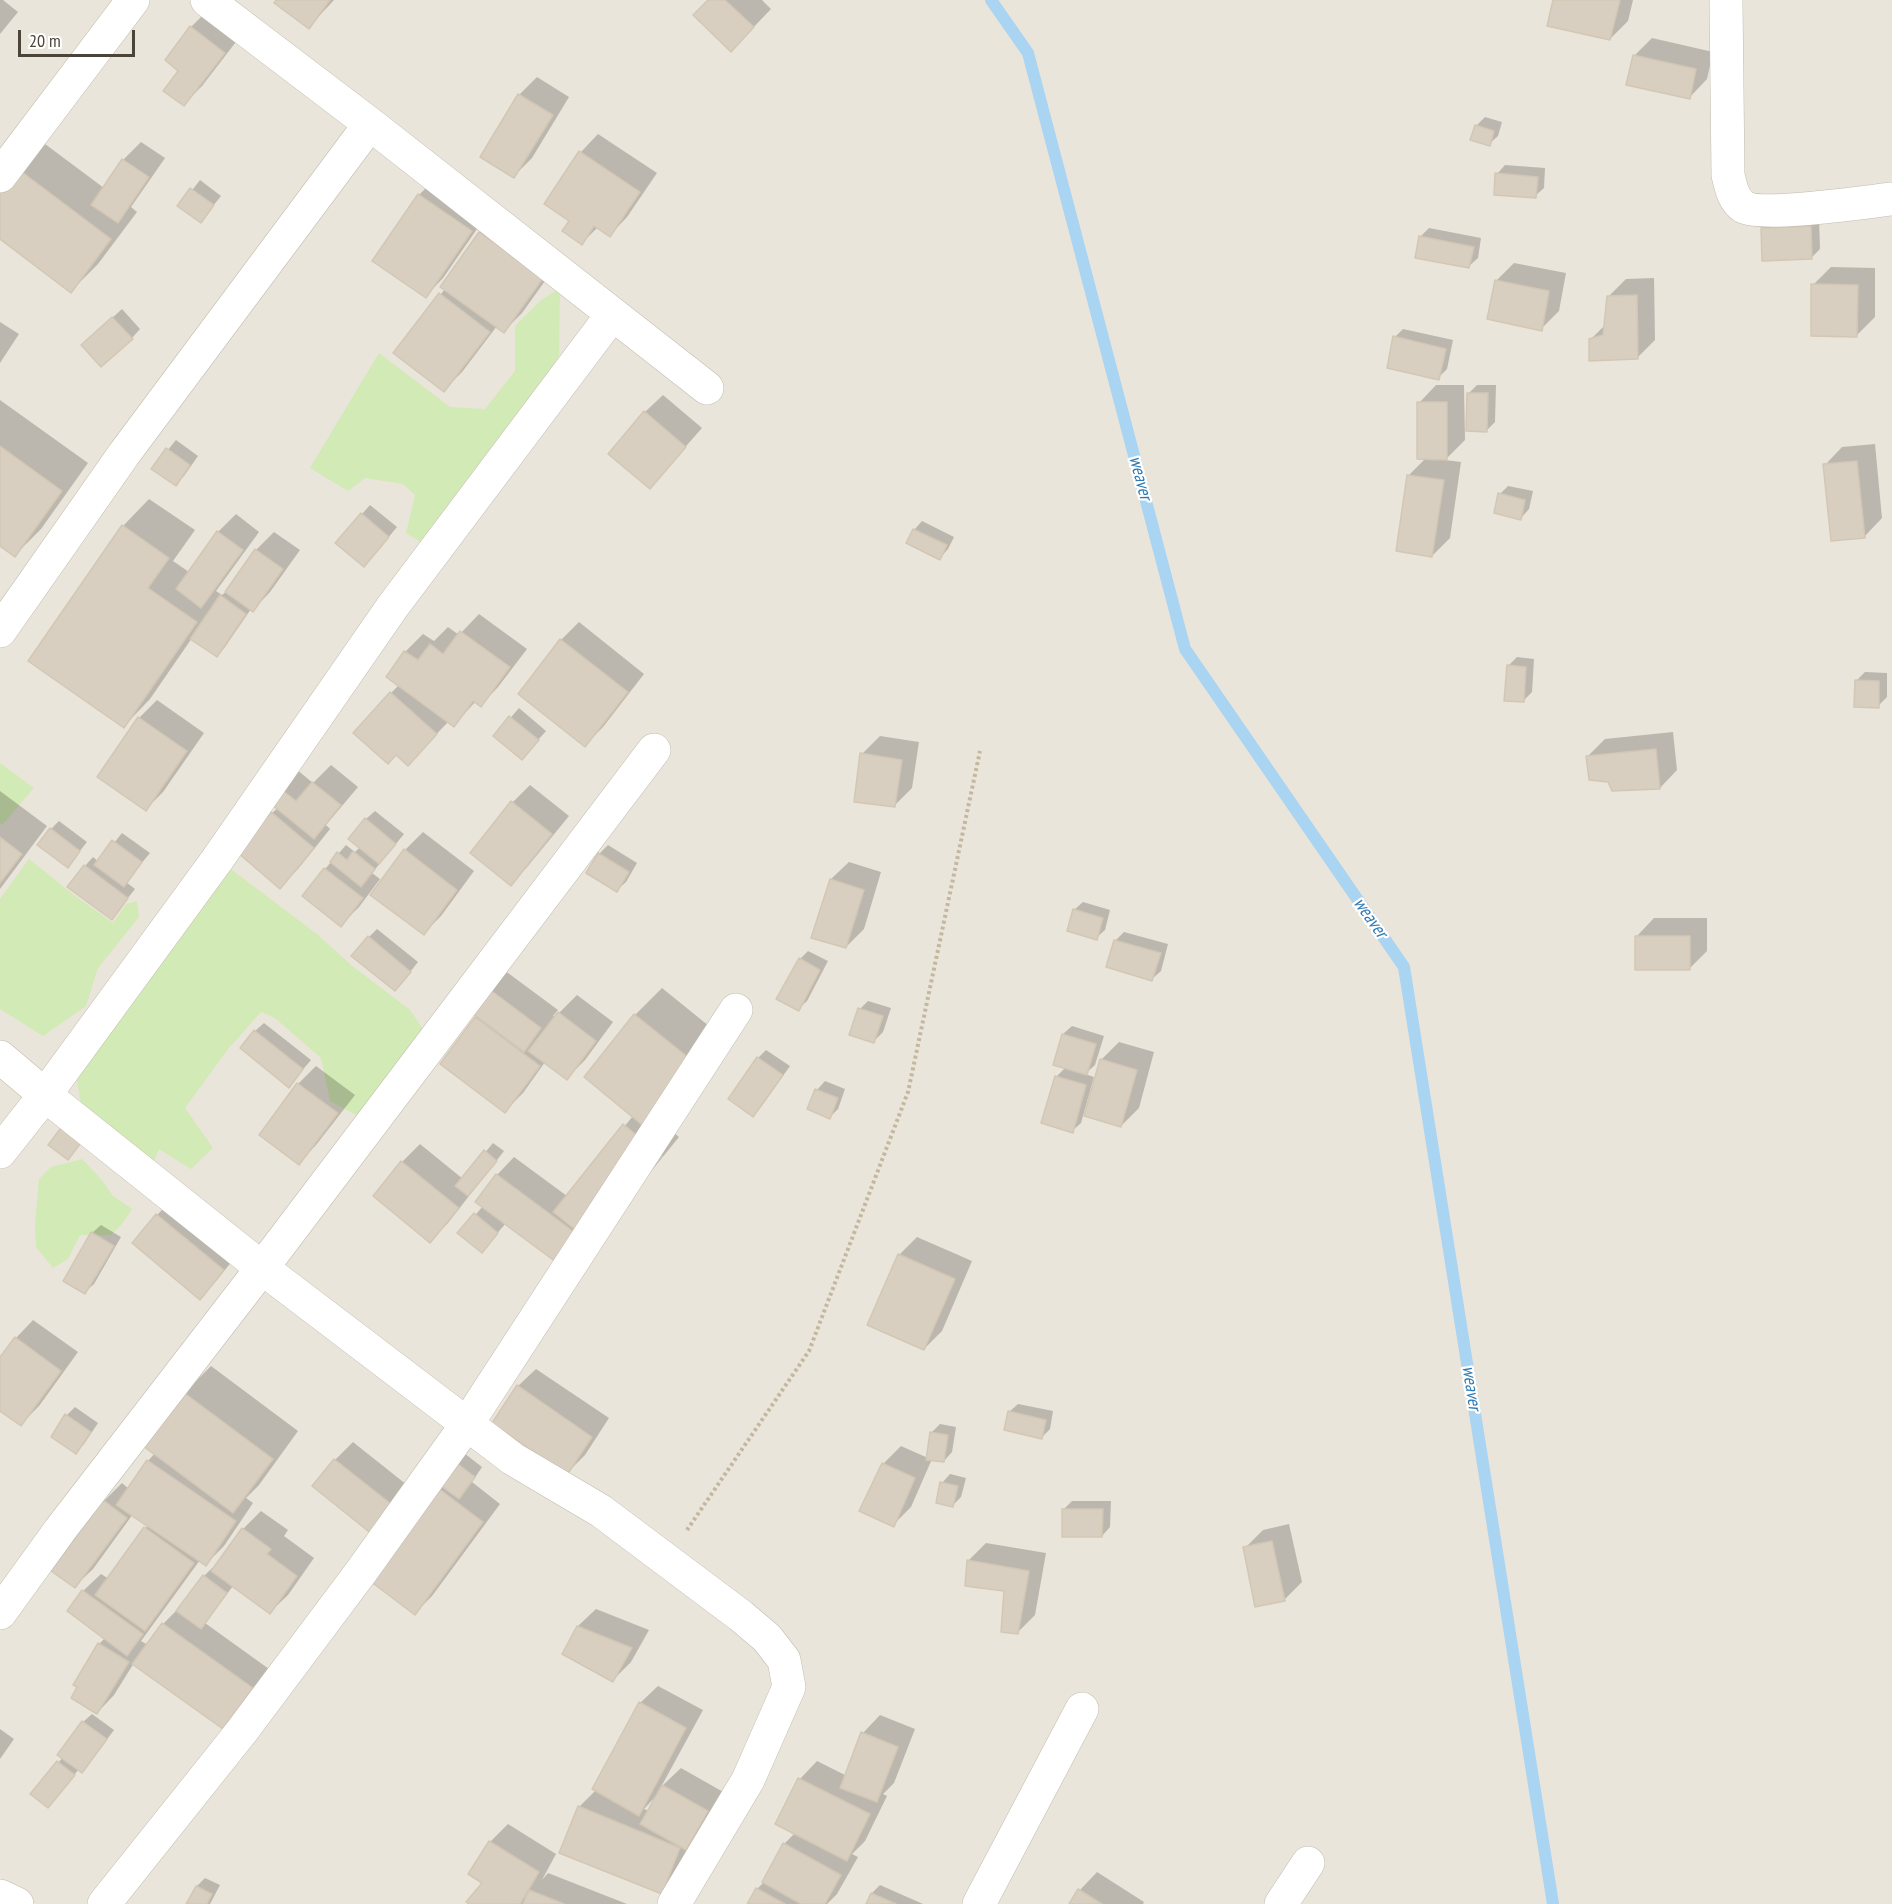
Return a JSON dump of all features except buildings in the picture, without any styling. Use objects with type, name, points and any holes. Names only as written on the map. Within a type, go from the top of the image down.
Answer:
[{"type":"street","points":[[0,176],[133,0]]},
{"type":"street","points":[[207,0],[370,124],[707,388]]},
{"type":"street","points":[[1726,0],[1728,175],[1735,198],[1743,206],[1754,210],[1779,210],[1892,199]]},
{"type":"street","points":[[0,631],[124,454],[370,124]]},
{"type":"street","points":[[0,1152],[45,1095],[217,860],[393,606],[612,315]]},
{"type":"street","points":[[0,1613],[60,1530],[262,1268],[654,750]]},
{"type":"street","points":[[104,1904],[242,1731],[468,1424],[736,1010]]},
{"type":"street","points":[[0,1057],[262,1268],[513,1459],[601,1511],[767,1638],[784,1660],[789,1687],[748,1780],[674,1904]]},
{"type":"street","points":[[979,1904],[1082,1709]]},
{"type":"street","points":[[1281,1904],[1308,1863]]},
{"type":"street","points":[[0,1896],[17,1904]]},
{"type":"path","points":[[666,1561],[809,1351],[908,1092],[980,751]]},
{"type":"shaded area","points":[[0,0],[1892,0],[1892,1904],[0,1904]]},
{"type":"green space","points":[[560,288],[559,356],[521,413],[422,543],[406,533],[415,495],[403,484],[365,478],[348,491],[310,468],[379,353],[450,407],[485,409],[515,371],[515,326],[540,301]]},
{"type":"green space","points":[[0,763],[34,788],[2,825],[0,823]]},
{"type":"green space","points":[[211,854],[318,935],[351,965],[410,1010],[425,1032],[367,1121],[330,1101],[321,1058],[275,1018],[261,1012],[228,1049],[185,1108],[213,1148],[191,1169],[159,1149],[153,1164],[81,1105],[71,1044]]},
{"type":"green space","points":[[29,859],[113,923],[126,904],[137,901],[139,917],[98,968],[86,1006],[43,1036],[0,1009],[0,899]]},
{"type":"green space","points":[[82,1159],[113,1196],[132,1209],[111,1235],[80,1235],[68,1259],[53,1268],[36,1247],[35,1225],[39,1179],[51,1167]]},
{"type":"waterway","name":"weaver","points":[[991,0],[1028,53],[1185,649],[1404,967],[1553,1904]]}]
